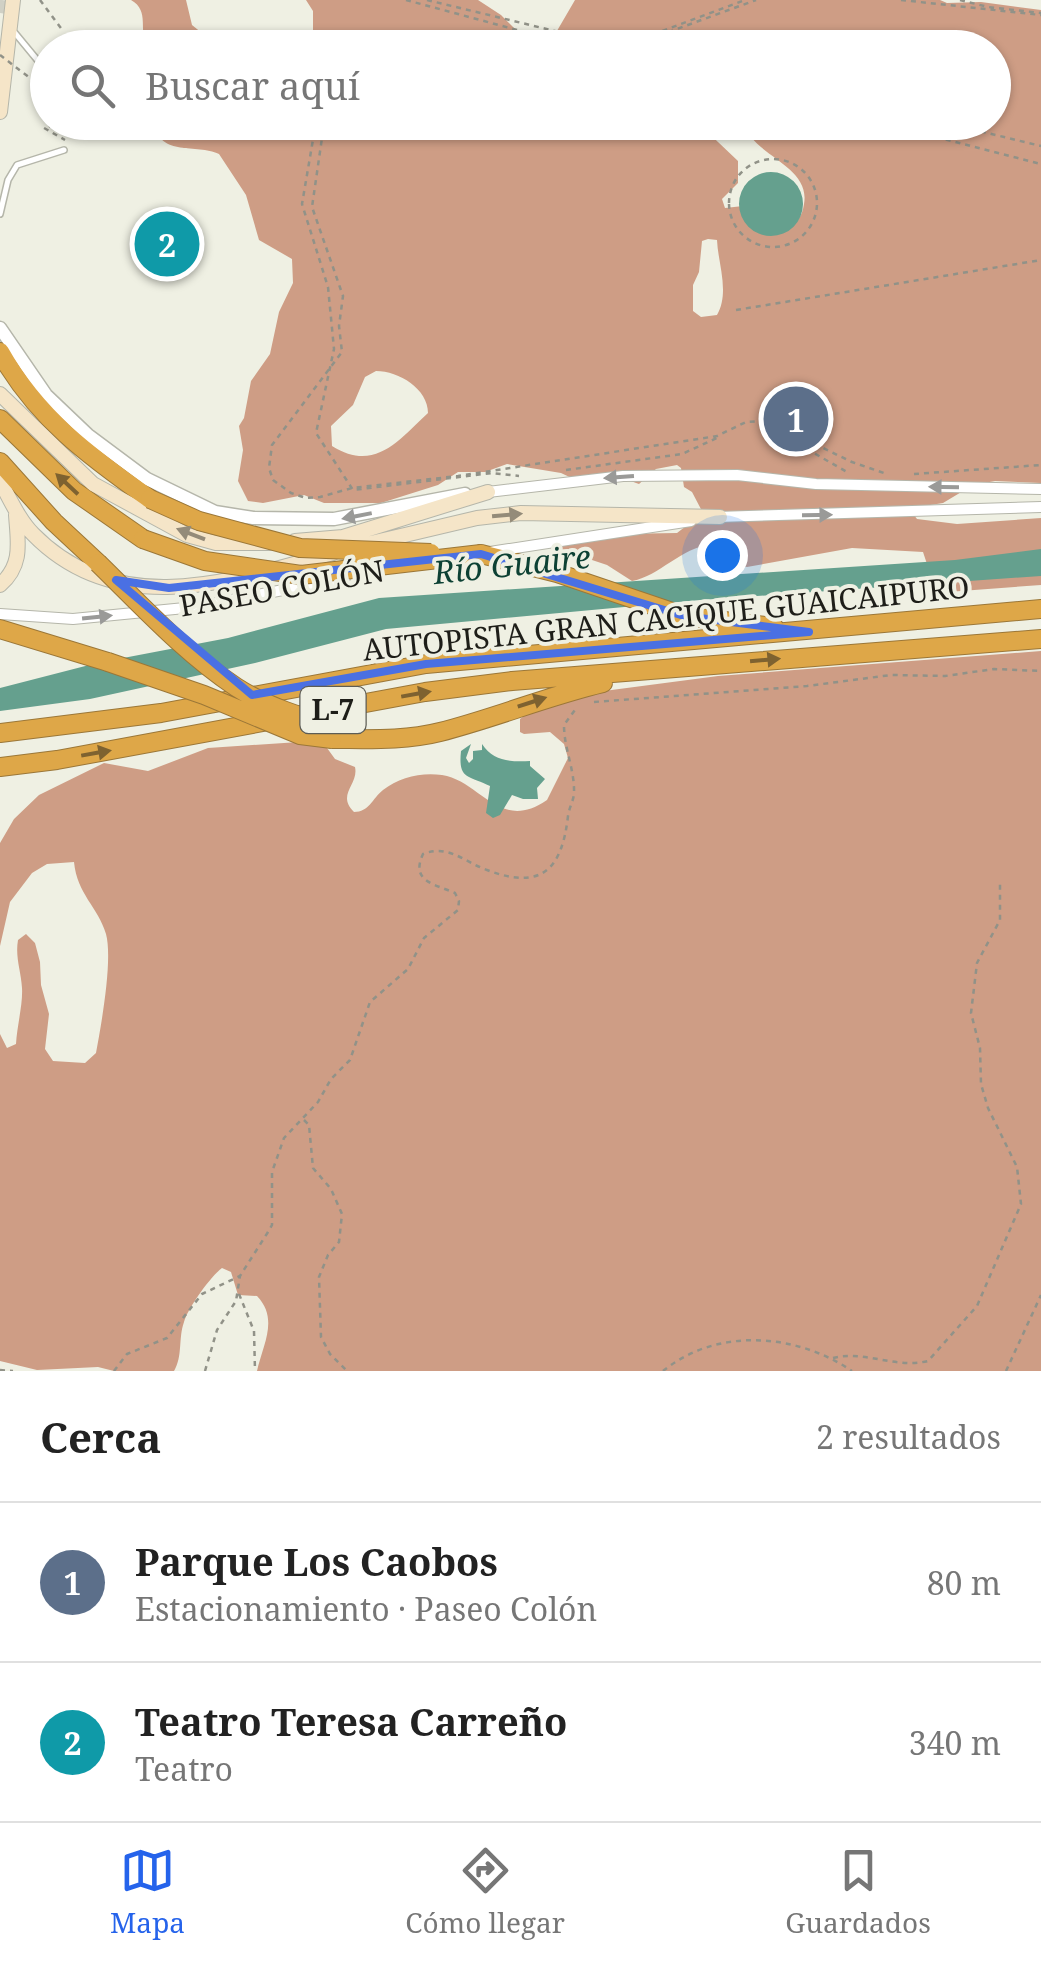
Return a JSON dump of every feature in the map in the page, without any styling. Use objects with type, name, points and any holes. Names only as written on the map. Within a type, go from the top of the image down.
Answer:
[{"type":"highway","points":[[0,352],[20,387],[82,451],[150,499],[199,521],[300,548],[482,554],[557,573],[684,616],[809,632]]},
{"type":"highway","points":[[0,419],[74,491],[142,539],[205,561],[301,574],[482,554]]},
{"type":"highway","points":[[0,462],[54,522],[190,652],[239,690],[334,733]]},
{"type":"highway","name":"AUTOPISTA GRAN CACIQUE GUAICAIPURO","points":[[0,733],[161,713],[426,664],[1041,609]]},
{"type":"highway","points":[[0,629],[204,695],[300,735],[405,738],[439,732],[562,692],[668,669]]},
{"type":"highway","name":"AUTOPISTA GRAN CACIQUE GUAICAIPURO","points":[[0,767],[58,760],[425,692],[512,681],[1041,640]]},
{"type":"main road","points":[[0,112],[13,0]]},
{"type":"main road","points":[[0,394],[93,484],[187,535],[216,543],[253,545],[343,537],[488,492]]},
{"type":"main road","points":[[0,481],[30,532],[63,560],[97,576],[169,588],[228,582],[411,531],[477,518],[566,512],[720,517]]},
{"type":"main road","points":[[0,585],[16,568],[18,558],[15,509]]},
{"type":"street","points":[[0,328],[46,395],[88,436],[147,479],[215,512],[253,518],[348,518],[436,498],[624,476],[718,475],[834,484],[1041,489]]},
{"type":"street","name":"PASEO COLÓN","points":[[0,614],[72,619],[194,608],[431,561],[720,517],[1041,507]]},
{"type":"lane","points":[[9,26],[30,51]]},
{"type":"lane","points":[[0,214],[8,180],[17,164],[64,150]]},
{"type":"path","points":[[40,0],[62,30]]},
{"type":"path","points":[[406,0],[517,30]]},
{"type":"path","points":[[427,0],[551,30]]},
{"type":"path","points":[[666,30],[745,0]]},
{"type":"path","points":[[666,30],[756,0]]},
{"type":"path","points":[[901,0],[1041,14]]},
{"type":"path","points":[[960,0],[1041,14]]},
{"type":"path","points":[[0,55],[30,78]]},
{"type":"path","points":[[1011,139],[1041,146]]},
{"type":"path","points":[[313,140],[302,204],[328,287],[334,350],[316,433],[353,490],[492,474],[520,476]]},
{"type":"path","points":[[323,140],[312,206],[343,296],[339,326],[342,352],[272,445],[269,468],[282,489],[306,498],[352,488],[458,476],[717,436],[746,422],[767,422],[889,476],[871,476]]},
{"type":"path","points":[[948,140],[1041,164]]},
{"type":"path","points":[[772,160],[790,163],[805,174],[816,198],[815,216],[806,232],[790,243],[773,247],[747,239],[734,225],[729,208],[730,190],[740,174],[754,163],[772,160]]},
{"type":"path","points":[[736,310],[1041,260]]},
{"type":"path","points":[[560,471],[682,454],[747,423],[762,423],[854,476]]},
{"type":"path","points":[[958,477],[905,476],[960,468],[1041,465]]},
{"type":"path","points":[[204,1371],[214,1338],[232,1309],[240,1276],[272,1225],[272,1172],[284,1138],[350,1060],[370,1002],[408,969],[424,938],[458,910],[455,893],[422,878],[422,854],[448,850],[487,870],[521,878],[538,876],[558,860],[574,794],[564,725],[579,706],[891,675],[1041,670]]},
{"type":"path","points":[[833,1358],[858,1355],[904,1364],[928,1361],[976,1306],[1018,1216],[1020,1178],[1007,1142],[988,1108],[971,1013],[976,963],[1000,920],[1000,884]]},
{"type":"path","points":[[302,1119],[309,1124],[314,1168],[342,1214],[339,1242],[328,1255],[319,1278],[320,1328],[330,1354],[347,1371]]},
{"type":"path","points":[[114,1371],[127,1354],[172,1334],[202,1294],[240,1276]]},
{"type":"path","points":[[238,1292],[254,1331],[255,1371]]},
{"type":"path","points":[[1006,1371],[1041,1296]]},
{"type":"path","points":[[666,1370],[710,1345],[736,1341],[785,1343],[833,1358],[852,1371]]},
{"type":"path","points":[[0,1370],[13,1371]]},
{"type":"highlighted area","points":[[481,554],[684,616],[809,632],[426,664],[252,695],[116,580],[169,588]]},
{"type":"shaded area","points":[[131,0],[186,0],[192,25],[198,30],[143,30],[137,5]]},
{"type":"shaded area","points":[[306,0],[478,0],[516,30],[313,30],[313,11]]},
{"type":"shaded area","points":[[575,0],[940,0],[1041,10],[1041,483],[995,481],[973,485],[943,503],[918,507],[914,515],[917,519],[957,524],[1041,518],[1041,585],[934,593],[919,585],[927,564],[923,552],[852,548],[747,567],[738,565],[725,551],[713,546],[699,547],[632,581],[607,565],[556,548],[556,544],[618,534],[677,533],[703,513],[692,492],[684,487],[677,465],[656,469],[639,484],[608,474],[576,480],[561,473],[507,464],[485,472],[458,472],[438,485],[381,503],[324,503],[304,495],[263,503],[248,501],[238,481],[243,450],[239,426],[251,381],[270,354],[279,312],[293,283],[292,259],[259,240],[246,195],[219,154],[180,148],[162,140],[716,140],[738,161],[738,183],[722,199],[725,208],[743,206],[786,229],[802,213],[801,183],[754,140],[1011,140],[1011,30],[558,30]],"holes":[[[717,240],[723,297],[717,315],[701,317],[693,311],[693,285],[699,272],[702,241]],[[376,371],[394,374],[418,389],[428,413],[396,442],[374,455],[361,456],[332,446],[331,426],[353,405],[365,377]]]},
{"type":"shaded area","points":[[1041,651],[1041,1371],[257,1371],[268,1332],[264,1305],[257,1296],[238,1295],[231,1272],[222,1268],[186,1316],[174,1371],[114,1371],[98,1367],[37,1370],[0,1361],[0,1034],[7,1048],[16,1044],[22,994],[18,940],[26,934],[35,943],[49,1014],[45,1049],[53,1061],[85,1063],[96,1053],[107,976],[106,934],[79,883],[74,862],[47,864],[32,873],[10,902],[0,946],[0,843],[14,819],[39,795],[104,763],[148,771],[208,748],[314,741],[327,748],[335,759],[355,767],[347,795],[354,812],[367,807],[396,782],[427,774],[456,779],[503,808],[530,809],[547,800],[568,758],[564,744],[550,732],[520,732],[520,719],[528,713],[604,691],[718,676]]},
{"type":"water","points":[[771,172],[794,181],[803,204],[794,227],[771,236],[748,227],[739,204],[748,181]]},
{"type":"water","name":"Río Guaire","points":[[1041,549],[1041,576],[700,600],[386,629],[90,699],[0,711],[0,688],[97,663],[228,638],[379,598],[955,560]]},
{"type":"water","points":[[471,744],[466,758],[469,763],[473,751],[482,750],[482,744],[503,759],[530,761],[530,766],[545,779],[537,788],[538,799],[512,795],[500,815],[493,818],[486,813],[490,786],[466,775],[461,767],[461,751]]},
{"type":"tunnel","points":[[0,13],[2,0]]},
{"type":"place","name":"Teatro Teresa Carreño","points":[[167,244]]},
{"type":"place","name":"Parque Los Caobos","points":[[796,419]]}]
